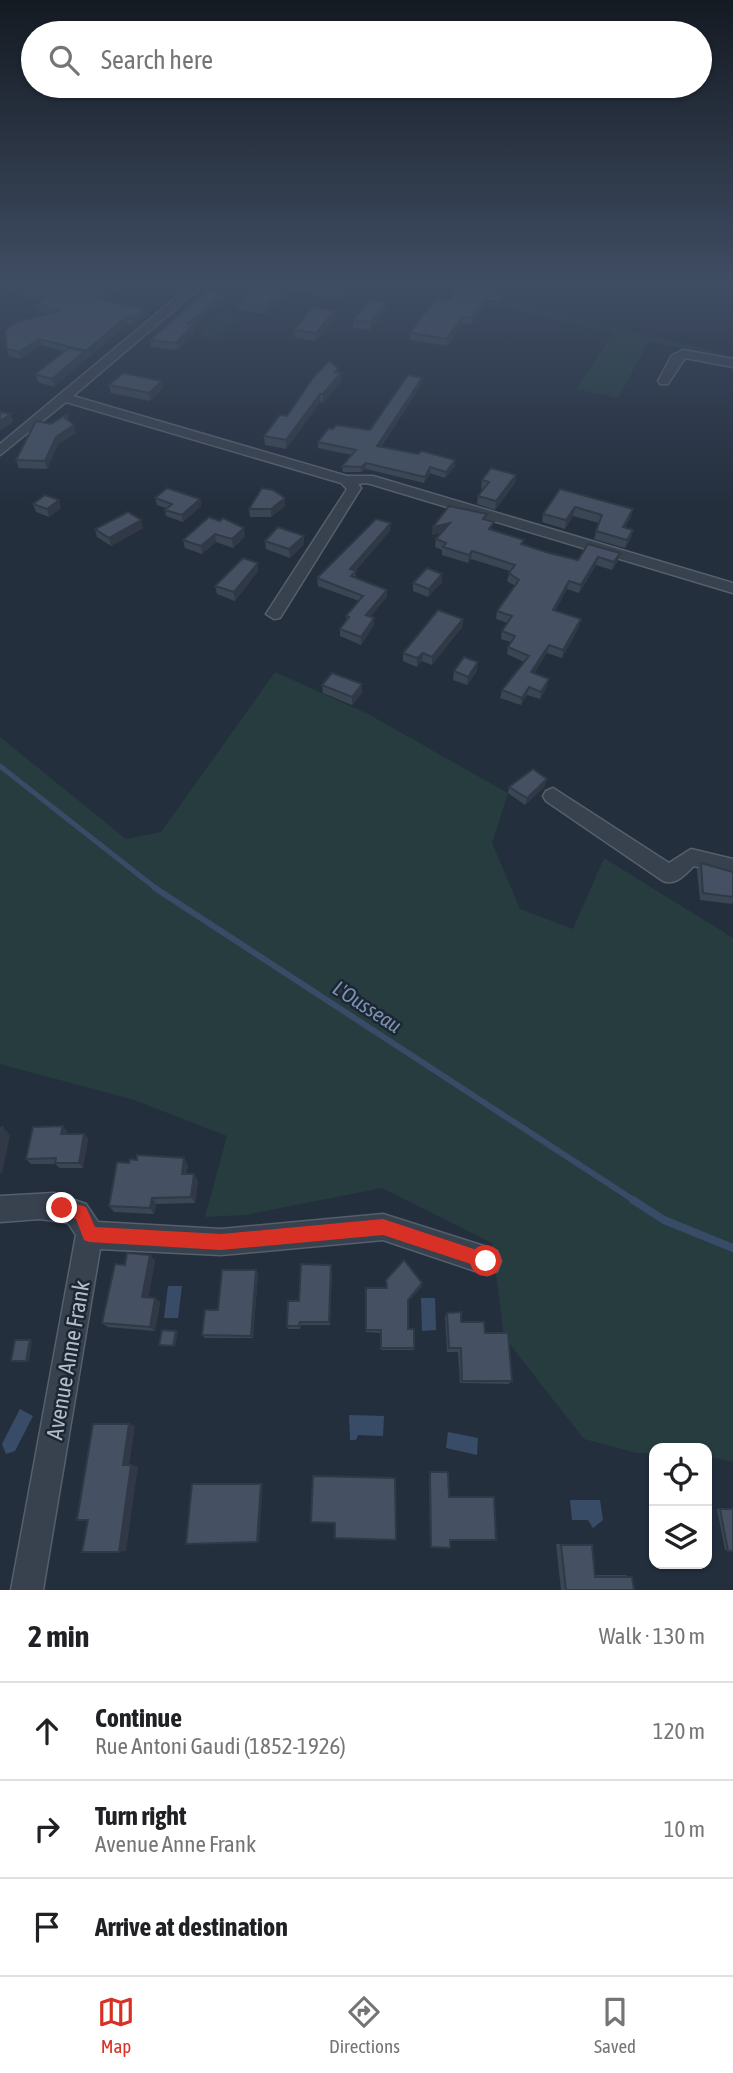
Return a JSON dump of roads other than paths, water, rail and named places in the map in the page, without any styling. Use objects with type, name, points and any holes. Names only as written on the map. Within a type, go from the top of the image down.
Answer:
[{"type":"street","points":[[0,451],[117,355]]},
{"type":"street","points":[[664,381],[676,358],[681,355]]},
{"type":"street","points":[[690,355],[733,363]]},
{"type":"street","points":[[67,398],[346,480],[368,479],[733,588]]},
{"type":"street","points":[[274,614],[354,488],[346,480]]},
{"type":"street","points":[[552,796],[670,875],[691,857],[733,868]]},
{"type":"street","points":[[0,1209],[74,1209],[85,1218],[89,1235],[221,1242],[383,1227],[486,1261]]},
{"type":"street","name":"Avenue Anne Frank","points":[[27,1590],[89,1235]]},
{"type":"water","points":[[168,1286],[182,1286],[178,1318],[164,1318]]},
{"type":"water","points":[[421,1298],[435,1298],[436,1330],[422,1331]]},
{"type":"water","points":[[20,1409],[33,1416],[15,1451],[6,1454],[2,1444]]},
{"type":"water","points":[[349,1415],[384,1416],[383,1436],[358,1435],[356,1440],[350,1440]]},
{"type":"water","points":[[448,1432],[478,1438],[477,1455],[446,1448]]},
{"type":"water","points":[[570,1500],[600,1500],[603,1520],[593,1528],[588,1520],[572,1520]]},
{"type":"waterway","name":"L'Ousseau","points":[[0,766],[158,890]]},
{"type":"waterway","name":"L'Ousseau","points":[[158,890],[635,1201]]},
{"type":"waterway","name":"L'Ousseau","points":[[633,1200],[664,1220],[733,1248]]}]
